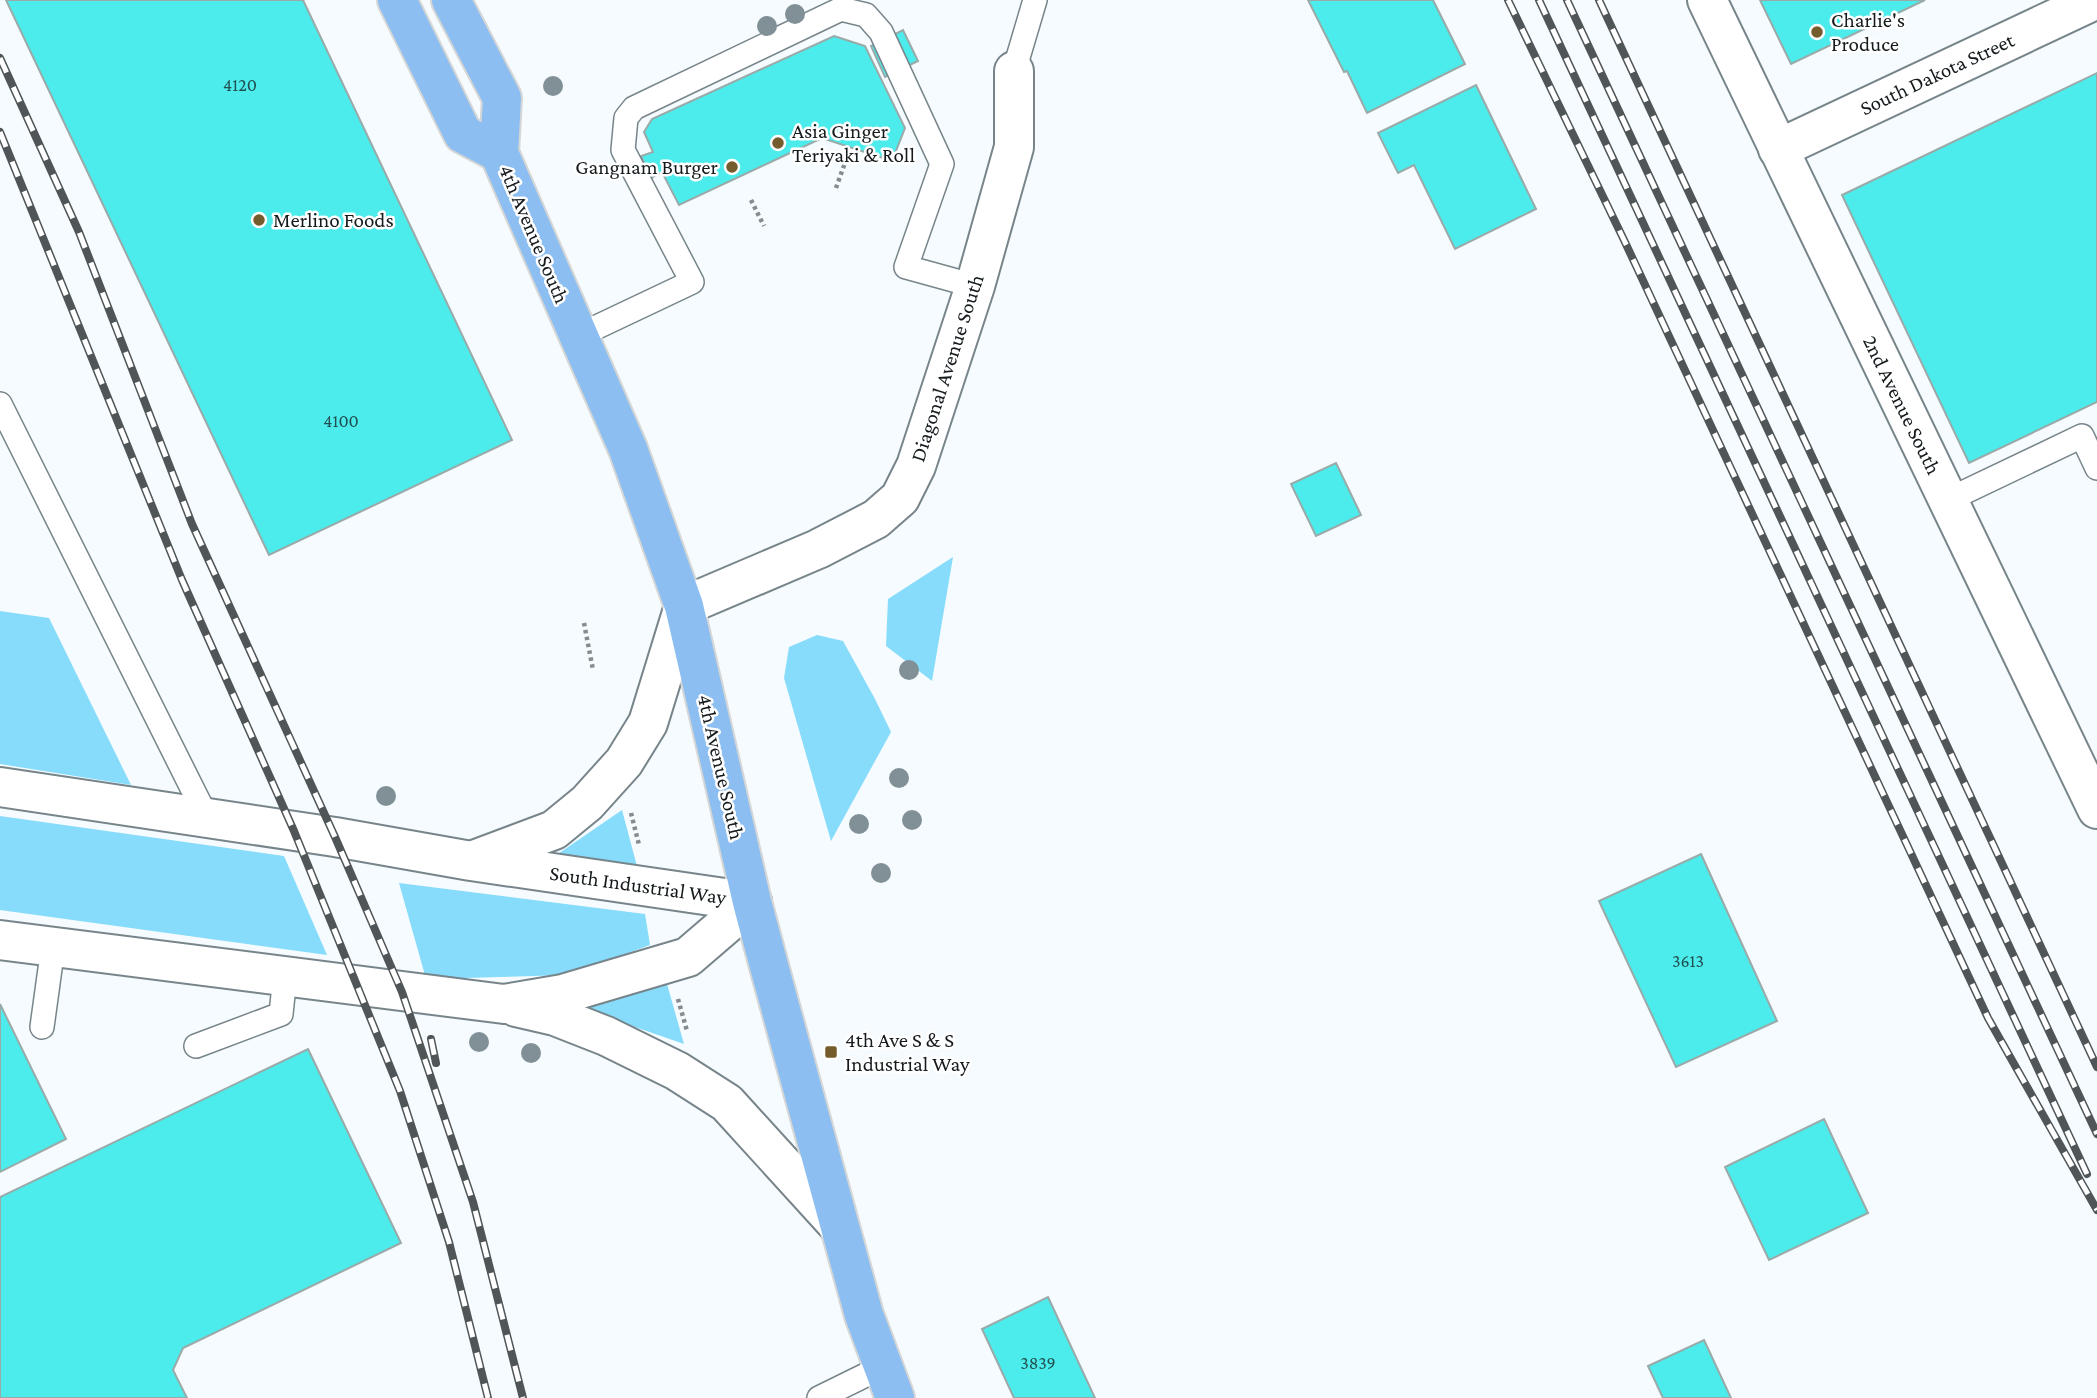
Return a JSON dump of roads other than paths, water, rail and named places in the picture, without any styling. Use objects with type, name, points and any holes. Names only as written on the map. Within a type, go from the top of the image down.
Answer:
[{"type":"main road","name":"4th Avenue South","points":[[397,0],[463,134],[499,152]]},
{"type":"main road","name":"4th Avenue South","points":[[451,0],[502,98],[499,152],[628,449],[684,606],[752,902],[838,1226],[864,1315],[890,1382]]},
{"type":"street","name":"2nd Avenue South","points":[[1707,0],[1948,500],[2093,792]]},
{"type":"street","name":"South Dakota Street","points":[[1778,149],[2095,0]]},
{"type":"street","name":"Diagonal Avenue South","points":[[684,606],[818,549],[876,519],[900,498],[916,466],[975,286],[1014,147],[1014,71]]},
{"type":"street","points":[[471,861],[554,830],[587,803],[624,762],[648,723],[684,606]]},
{"type":"street","name":"South Industrial Way","points":[[0,787],[752,902]]},
{"type":"street","name":"South Industrial Way","points":[[0,940],[504,1004],[564,994],[688,957],[752,902]]},
{"type":"street","points":[[504,1004],[555,1016],[606,1036],[677,1071],[727,1103],[838,1226]]},
{"type":"lane","name":"Diagonal Avenue South","points":[[1014,71],[1035,0]]},
{"type":"lane","points":[[578,336],[692,282],[623,150],[626,118],[634,108],[841,9],[866,15],[881,32],[942,164],[906,267],[975,286]]},
{"type":"lane","points":[[0,404],[207,818]]},
{"type":"lane","points":[[1948,500],[2082,436],[2097,468]]},
{"type":"lane","points":[[42,1027],[53,947]]},
{"type":"lane","points":[[197,1046],[281,1014],[285,976]]},
{"type":"lane","points":[[818,1398],[890,1382]]},
{"type":"railway","points":[[1508,0],[1624,240],[1988,1018],[2097,1210]]},
{"type":"railway","points":[[1539,0],[2087,1174]]},
{"type":"railway","points":[[1567,0],[2097,1134]]},
{"type":"railway","points":[[1599,0],[2097,1067]]},
{"type":"railway","points":[[0,58],[79,232],[192,524],[335,837],[402,992],[473,1202],[523,1398]]},
{"type":"railway","points":[[0,132],[182,580],[294,831],[400,1091],[449,1242],[488,1398]]},
{"type":"railway","points":[[431,1039],[436,1063]]},
{"type":"place","name":"Charlie's Produce","points":[[1817,32]]},
{"type":"place","name":"Asia Ginger Teriyaki & Roll","points":[[778,143]]},
{"type":"place","name":"Gangnam Burger","points":[[732,167]]},
{"type":"place","name":"Merlino Foods","points":[[259,220]]},
{"type":"place","name":"4th Ave S & S Industrial Way","points":[[831,1052]]}]
